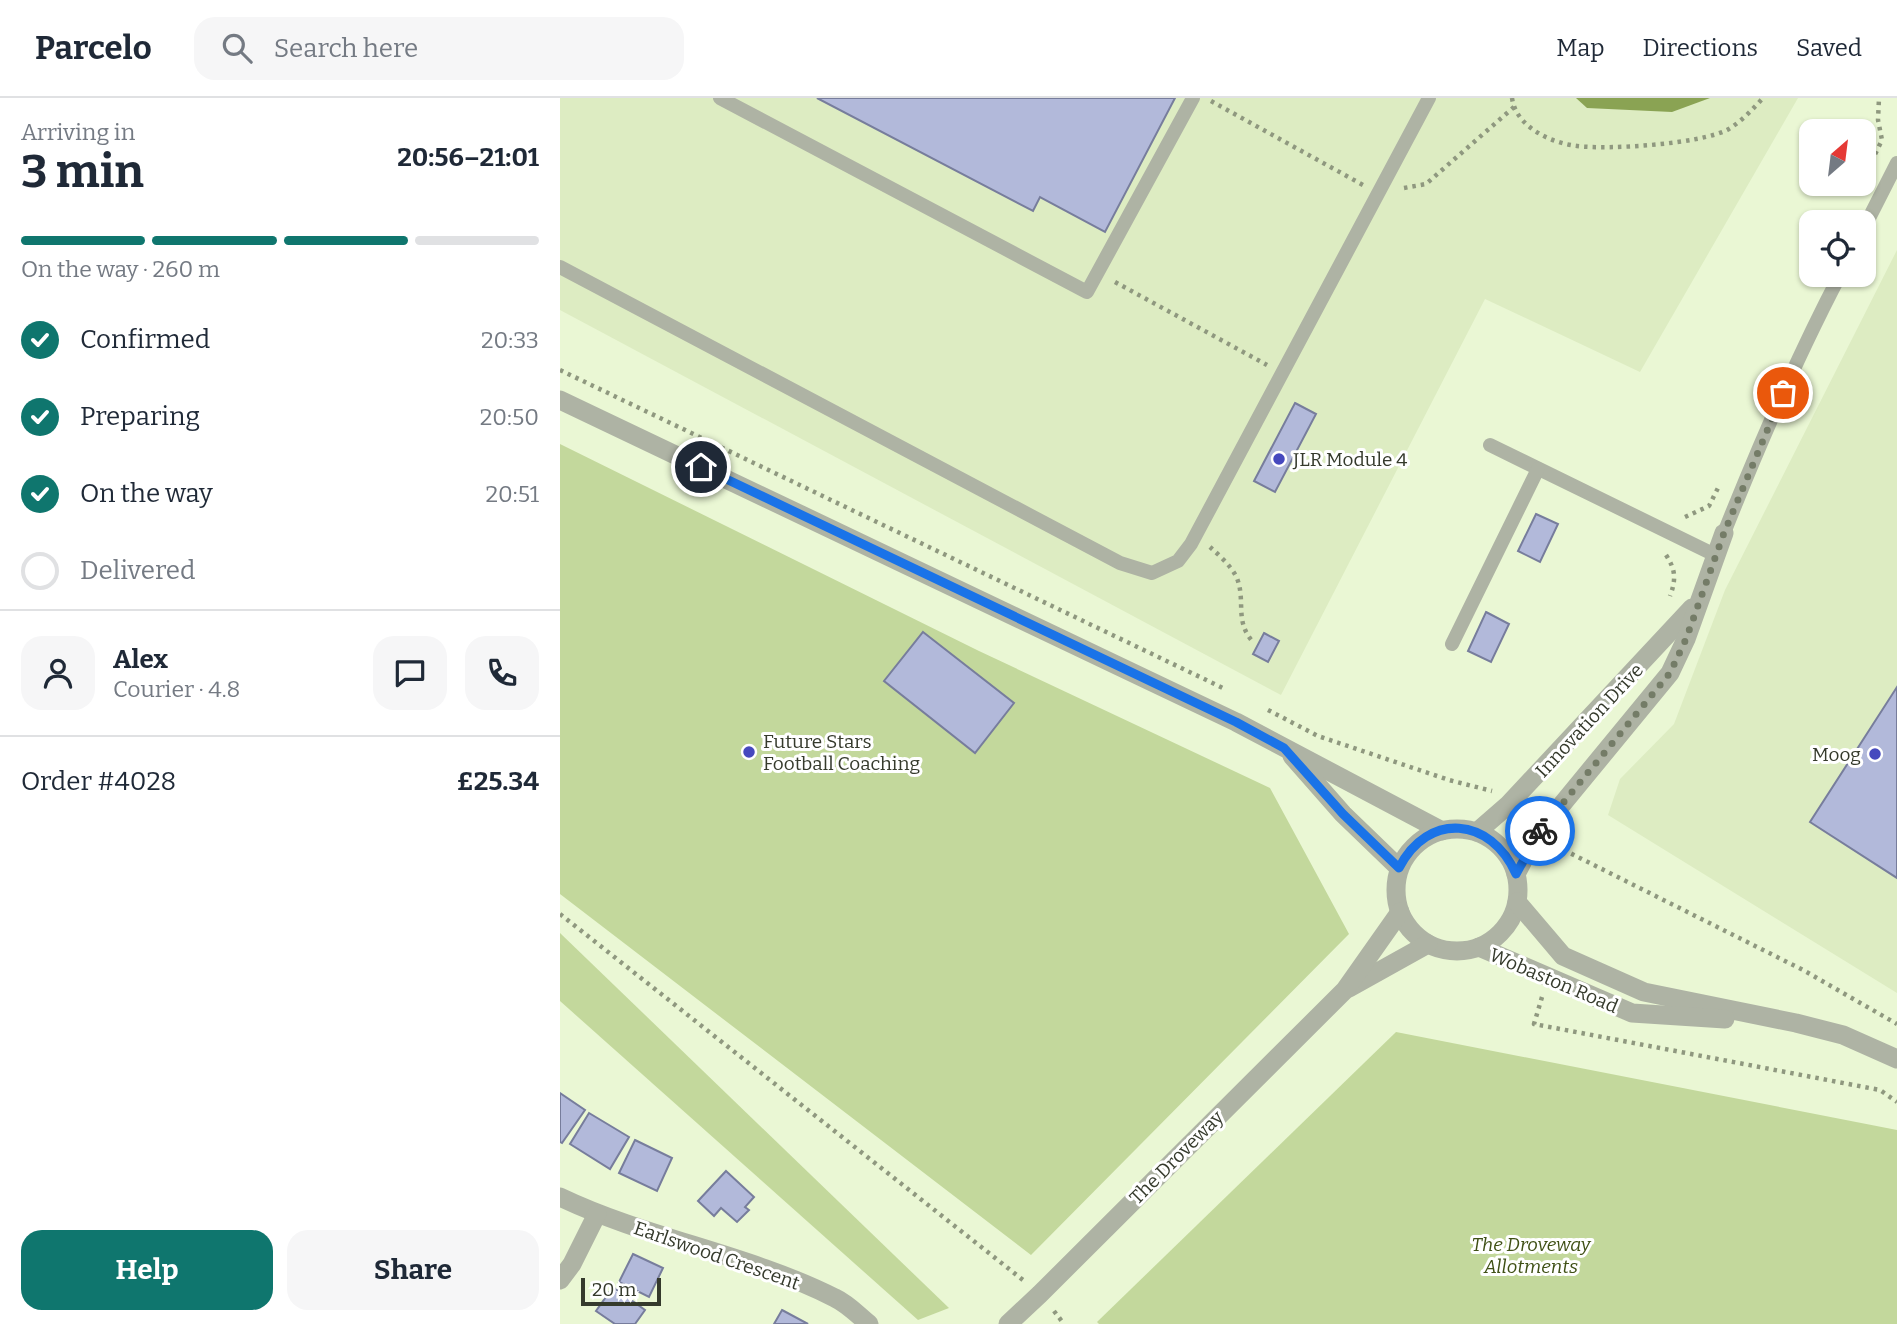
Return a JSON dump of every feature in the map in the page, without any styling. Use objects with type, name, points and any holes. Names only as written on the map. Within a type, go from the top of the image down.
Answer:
[{"type":"street","points":[[560,400],[1236,722],[1441,831]]},
{"type":"street","name":"Innovation Drive","points":[[1516,874],[1536,836],[1670,673],[1686,639],[1724,533]]},
{"type":"street","name":"Innovation Drive","points":[[1473,831],[1508,805],[1697,603]]},
{"type":"street","points":[[1284,748],[1343,814],[1399,868]]},
{"type":"street","points":[[1441,831],[1473,831],[1501,847],[1516,874],[1517,902],[1512,917],[1492,940],[1479,947],[1452,951],[1427,944],[1407,925],[1400,912],[1396,897],[1399,868],[1416,844],[1428,835],[1441,831]]},
{"type":"street","name":"Wobaston Road","points":[[1517,902],[1563,956],[1644,992],[1843,1035],[1897,1059]]},
{"type":"street","name":"The Droveway","points":[[1008,1324],[1345,990],[1400,912]]},
{"type":"street","name":"The Droveway","points":[[1345,990],[1427,944]]},
{"type":"street","name":"Wobaston Road","points":[[1479,947],[1632,1013],[1796,1023]]},
{"type":"street","name":"Earlswood Crescent","points":[[560,1197],[597,1214],[766,1269],[838,1299],[869,1324]]},
{"type":"street","points":[[560,1280],[572,1264],[597,1214]]},
{"type":"lane","points":[[720,98],[1087,292],[1193,98]]},
{"type":"lane","points":[[560,267],[1120,562],[1152,573],[1178,561],[1195,537],[1429,98]]},
{"type":"lane","points":[[1873,210],[1897,163]]},
{"type":"lane","name":"Innovation Drive","points":[[1724,533],[1762,438],[1834,287]]},
{"type":"lane","points":[[1490,445],[1715,555]]},
{"type":"lane","points":[[1452,645],[1538,469]]},
{"type":"path","points":[[1205,98],[1378,193],[1426,184],[1514,107]]},
{"type":"path","points":[[1512,98],[1514,107],[1527,126],[1546,137],[1576,146],[1615,146],[1699,138],[1725,131],[1749,114],[1763,98]]},
{"type":"path","points":[[1876,152],[1882,139],[1878,120],[1879,98]]},
{"type":"path","points":[[1098,272],[1282,373]]},
{"type":"path","points":[[560,370],[1237,695]]},
{"type":"path","points":[[1669,599],[1676,580],[1672,563],[1661,546],[1673,521],[1691,516],[1709,506],[1718,486]]},
{"type":"path","points":[[1195,537],[1206,544],[1235,574],[1239,587],[1241,622],[1246,635],[1254,643]]},
{"type":"path","points":[[1261,707],[1318,736],[1449,780],[1489,789],[1508,805]]},
{"type":"path","points":[[1473,831],[1489,789],[1497,783]]},
{"type":"path","points":[[1536,836],[1803,970],[1897,1024]]},
{"type":"path","points":[[560,915],[1040,1294]]},
{"type":"path","points":[[1548,977],[1534,1024],[1880,1090],[1897,1102]]},
{"type":"shaded area","points":[[560,98],[1798,98],[1640,372],[1485,299],[1281,695],[560,310]]},
{"type":"shaded area","points":[[1576,98],[1710,98],[1672,112],[1587,108]]},
{"type":"shaded area","points":[[1897,250],[1897,993],[1608,815],[1620,779],[1674,724],[1725,590]]},
{"type":"green space","points":[[560,444],[979,651],[1270,788],[1349,934],[1031,1255],[560,894]]},
{"type":"green space","points":[[560,933],[949,1308],[918,1320],[560,1001]]},
{"type":"green space","name":"The Droveway Allotments","points":[[1396,1032],[1897,1130],[1897,1324],[1097,1322]]},
{"type":"building","points":[[817,98],[1175,98],[1105,232],[1040,197],[1033,211]]},
{"type":"building","name":"JLR Module 4","points":[[1295,403],[1316,414],[1275,492],[1254,481]]},
{"type":"building","points":[[1536,514],[1558,524],[1540,562],[1518,551]]},
{"type":"building","points":[[1486,612],[1509,624],[1491,662],[1468,651]]},
{"type":"building","points":[[923,632],[1014,703],[975,753],[884,681]]},
{"type":"building","points":[[1264,633],[1279,641],[1268,662],[1253,654]]},
{"type":"building","name":"Moog","points":[[1897,687],[1897,878],[1810,822]]},
{"type":"building","points":[[560,1093],[585,1110],[562,1143],[560,1142]]},
{"type":"building","points":[[589,1113],[629,1137],[610,1169],[570,1144]]},
{"type":"building","points":[[635,1140],[672,1158],[657,1191],[619,1173]]},
{"type":"building","points":[[726,1171],[754,1197],[745,1207],[749,1210],[737,1222],[721,1208],[714,1216],[698,1201]]},
{"type":"building","points":[[633,1254],[663,1268],[649,1297],[619,1282]]},
{"type":"building","points":[[613,1287],[645,1310],[635,1324],[615,1324],[596,1311]]},
{"type":"building","points":[[782,1310],[808,1324],[774,1324]]},
{"type":"way so far","points":[[1540,831],[1670,673],[1686,639],[1697,603],[1762,438],[1783,393]]},
{"type":"place","name":"JLR Module 4","points":[[1279,459]]},
{"type":"place","name":"Future Stars Football Coaching","points":[[749,752]]},
{"type":"place","name":"Moog","points":[[1875,754]]},
{"type":"route","points":[[701,467],[1236,722],[1284,748],[1343,814],[1399,868],[1406,855],[1428,835],[1455,828],[1477,832],[1491,839],[1510,859],[1516,874],[1540,831]]}]
